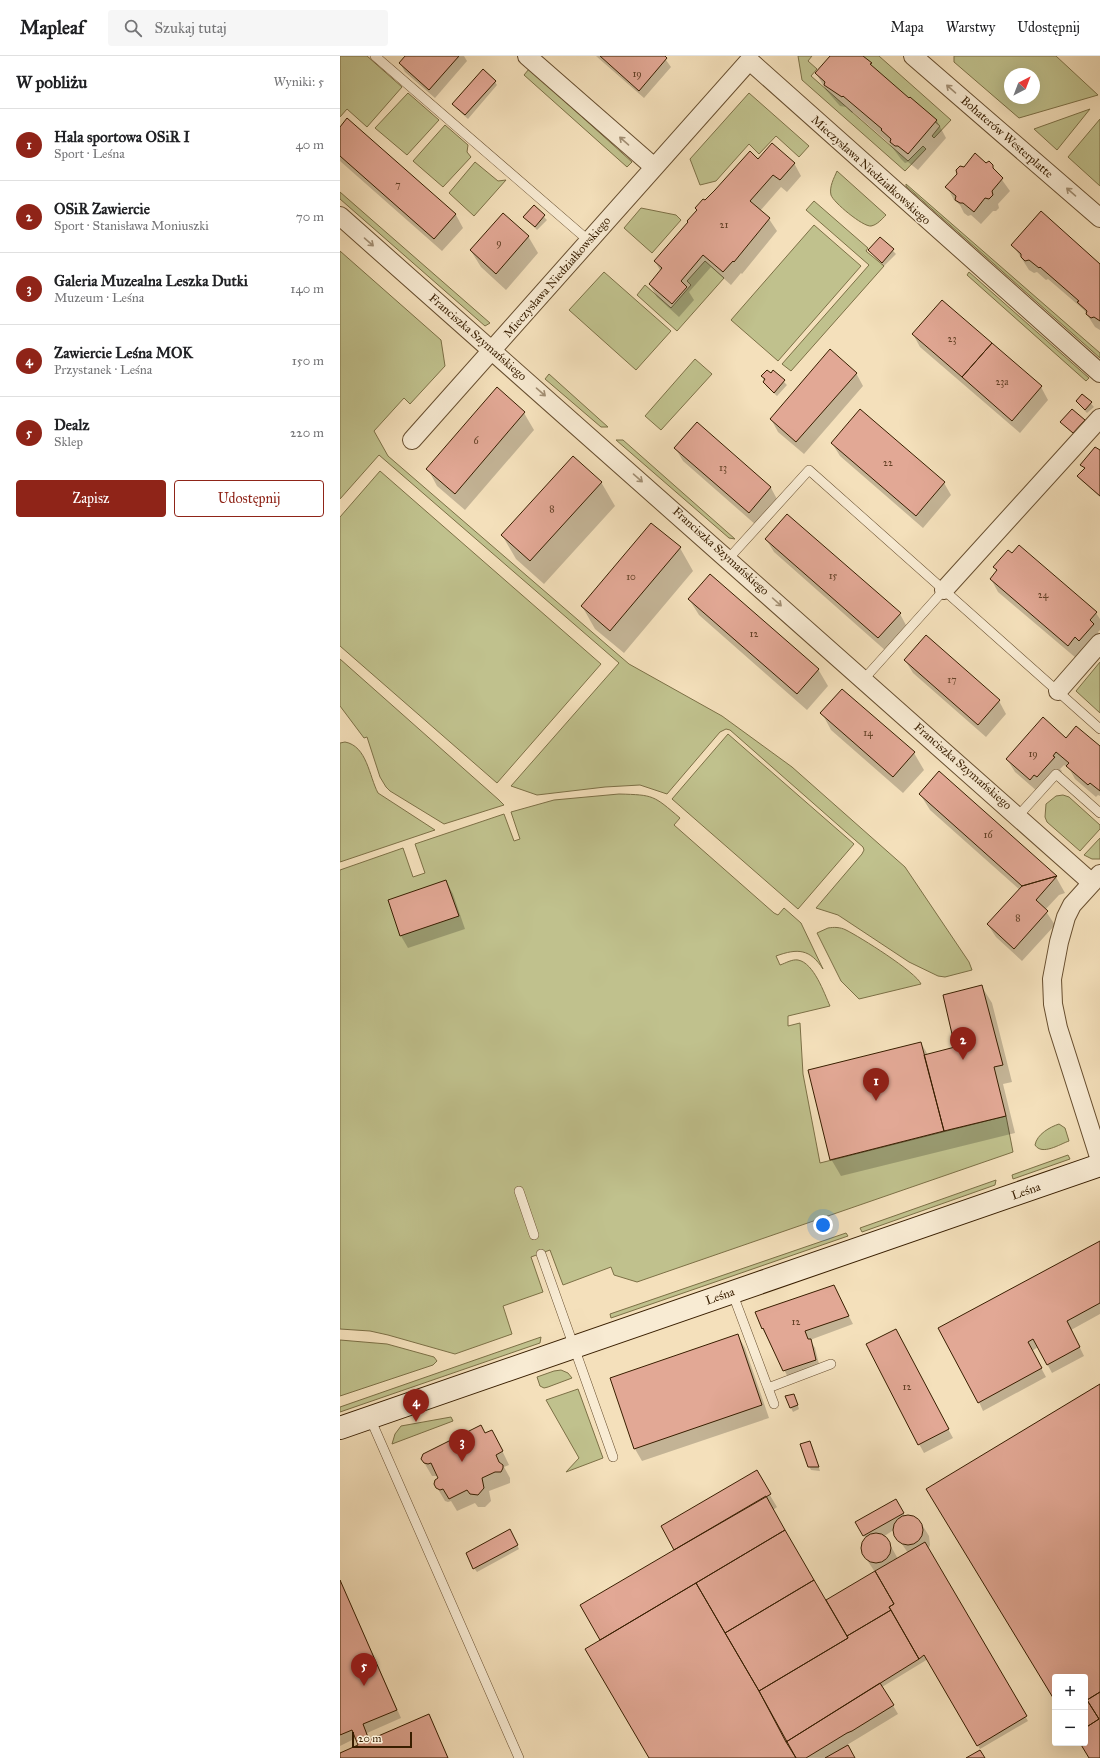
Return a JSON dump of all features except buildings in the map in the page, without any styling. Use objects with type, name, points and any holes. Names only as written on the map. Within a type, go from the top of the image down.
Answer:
[{"type":"street","points":[[527,56],[654,167]]},
{"type":"street","name":"Bohaterów Westerplatte","points":[[913,56],[1100,218]]},
{"type":"street","name":"Mieczysława Niedziałkowskiego","points":[[412,440],[742,66],[748,62],[757,60],[1100,373]]},
{"type":"street","name":"Franciszka Szymańskiego","points":[[340,216],[729,558],[1018,815],[1097,882]]},
{"type":"street","points":[[944,590],[1100,418]]},
{"type":"street","points":[[1058,691],[1100,643]]},
{"type":"street","points":[[1097,882],[1072,905],[1066,917],[1053,967],[1052,1004],[1058,1028],[1100,1160]]},
{"type":"street","name":"Leśna","points":[[340,1428],[1100,1165]]},
{"type":"lane","points":[[375,56],[589,241]]},
{"type":"lane","points":[[729,558],[809,470],[1100,730]]},
{"type":"lane","points":[[864,679],[944,590]]},
{"type":"lane","points":[[1018,815],[1056,774],[1100,814]]},
{"type":"lane","points":[[519,1191],[534,1235]]},
{"type":"lane","points":[[541,1254],[613,1457]]},
{"type":"lane","points":[[732,1292],[774,1404]]},
{"type":"lane","points":[[768,1388],[831,1364]]},
{"type":"lane","points":[[370,1418],[519,1758]]},
{"type":"green space","points":[[340,56],[367,56],[402,87],[367,127],[347,109],[340,117]]},
{"type":"green space","points":[[798,56],[812,56],[808,61],[817,69],[811,76],[908,161],[923,146],[926,149],[905,171],[802,80]]},
{"type":"green space","points":[[859,56],[879,56],[951,120],[934,138],[932,136],[940,126]]},
{"type":"green space","points":[[954,56],[1056,56],[1098,95],[1019,118],[954,62]]},
{"type":"green space","points":[[529,69],[632,162],[627,167],[524,75]]},
{"type":"green space","points":[[408,93],[439,120],[407,155],[375,128]]},
{"type":"green space","points":[[749,93],[809,146],[799,157],[776,136],[759,154],[749,144],[716,181],[700,185],[690,159]]},
{"type":"green space","points":[[1090,109],[1057,150],[1034,129]]},
{"type":"green space","points":[[1100,119],[1100,186],[1068,157]]},
{"type":"green space","points":[[445,125],[468,145],[467,152],[471,157],[443,187],[413,161]]},
{"type":"green space","points":[[475,162],[498,181],[506,180],[474,216],[449,193]]},
{"type":"green space","points":[[837,171],[886,215],[879,222],[871,226],[862,223],[837,203],[831,195],[831,189]]},
{"type":"green space","points":[[906,184],[1100,353],[1100,358],[906,186]]},
{"type":"green space","points":[[340,192],[490,323],[485,326],[340,199]]},
{"type":"green space","points":[[814,201],[868,248],[866,251],[884,266],[791,371],[782,364],[869,265],[806,210]]},
{"type":"green space","points":[[641,208],[676,215],[681,220],[652,253],[624,228]]},
{"type":"green space","points":[[814,225],[861,266],[778,361],[731,320]]},
{"type":"green space","points":[[340,251],[441,340],[445,366],[410,404],[404,398],[374,431],[388,456],[629,664],[722,716],[792,767],[905,867],[969,962],[972,970],[945,977],[938,976],[909,962],[838,915],[816,908],[862,854],[864,850],[863,847],[730,730],[726,729],[720,732],[667,794],[640,785],[605,787],[537,795],[511,786],[619,663],[379,455],[340,499]]},
{"type":"green space","points":[[705,261],[724,278],[677,331],[637,295],[645,285],[671,308],[691,285],[687,281]]},
{"type":"green space","points":[[604,272],[671,331],[636,370],[569,310]]},
{"type":"green space","points":[[969,272],[1089,378],[1086,381],[967,275]]},
{"type":"green space","points":[[695,359],[712,374],[661,430],[645,416]]},
{"type":"green space","points":[[549,374],[608,427],[601,427],[545,379]]},
{"type":"green space","points":[[616,440],[623,440],[735,539],[729,538]]},
{"type":"green space","points":[[380,471],[601,664],[497,783],[340,646],[340,517]]},
{"type":"green space","points":[[340,659],[504,805],[444,824],[390,791],[380,777],[367,737],[364,738],[340,706]]},
{"type":"green space","points":[[1100,662],[1100,713],[1076,691]]},
{"type":"green space","points":[[728,734],[854,844],[798,909],[672,799]]},
{"type":"green space","points":[[345,742],[358,749],[363,755],[378,793],[435,830],[340,862],[340,743]]},
{"type":"green space","points":[[619,794],[647,796],[664,805],[680,818],[674,825],[774,913],[778,915],[784,908],[801,923],[823,969],[813,957],[803,952],[797,951],[776,956],[780,965],[796,960],[804,962],[814,972],[830,1006],[788,1016],[788,1026],[800,1023],[803,1074],[820,1163],[1006,1116],[1013,1152],[637,1282],[614,1275],[611,1267],[563,1285],[550,1250],[531,1257],[543,1292],[503,1306],[512,1334],[455,1354],[370,1331],[340,1329],[340,870],[403,848],[413,877],[425,873],[415,844],[504,814],[514,841],[520,839],[511,812],[554,800]]},
{"type":"green space","points":[[1063,795],[1069,797],[1100,825],[1100,829],[1080,851],[1047,822],[1045,817],[1046,804],[1056,796]]},
{"type":"green space","points":[[1100,838],[1100,859],[1092,859],[1084,855]]},
{"type":"green space","points":[[828,928],[844,929],[863,940],[899,963],[921,984],[859,999],[841,981],[817,933]]},
{"type":"green space","points":[[1059,1124],[1065,1128],[1069,1141],[1046,1149],[1038,1148],[1035,1145],[1041,1134]]},
{"type":"green space","points":[[1068,1155],[1070,1159],[1013,1179],[1012,1175]]},
{"type":"green space","points":[[996,1180],[995,1185],[862,1232],[860,1228]]},
{"type":"green space","points":[[846,1233],[848,1236],[611,1318],[610,1314]]},
{"type":"green space","points":[[541,1337],[540,1343],[340,1412],[340,1407]]},
{"type":"green space","points":[[340,1340],[387,1344],[434,1357],[437,1361],[433,1365],[340,1396]]},
{"type":"green space","points":[[561,1370],[568,1373],[572,1378],[544,1388],[540,1386],[537,1377]]},
{"type":"green space","points":[[578,1389],[603,1458],[566,1472],[579,1458],[546,1400]]},
{"type":"green space","points":[[451,1417],[453,1421],[392,1444],[395,1434],[401,1426]]},
{"type":"place","name":"OSiR Zawiercie","points":[[963,1060]]},
{"type":"place","name":"Hala sportowa OSiR I","points":[[876,1101]]},
{"type":"place","name":"Zawiercie Leśna MOK","points":[[416,1422]]},
{"type":"place","name":"Galeria Muzealna Leszka Dutki","points":[[462,1462]]},
{"type":"place","name":"Dealz","points":[[364,1686]]}]
